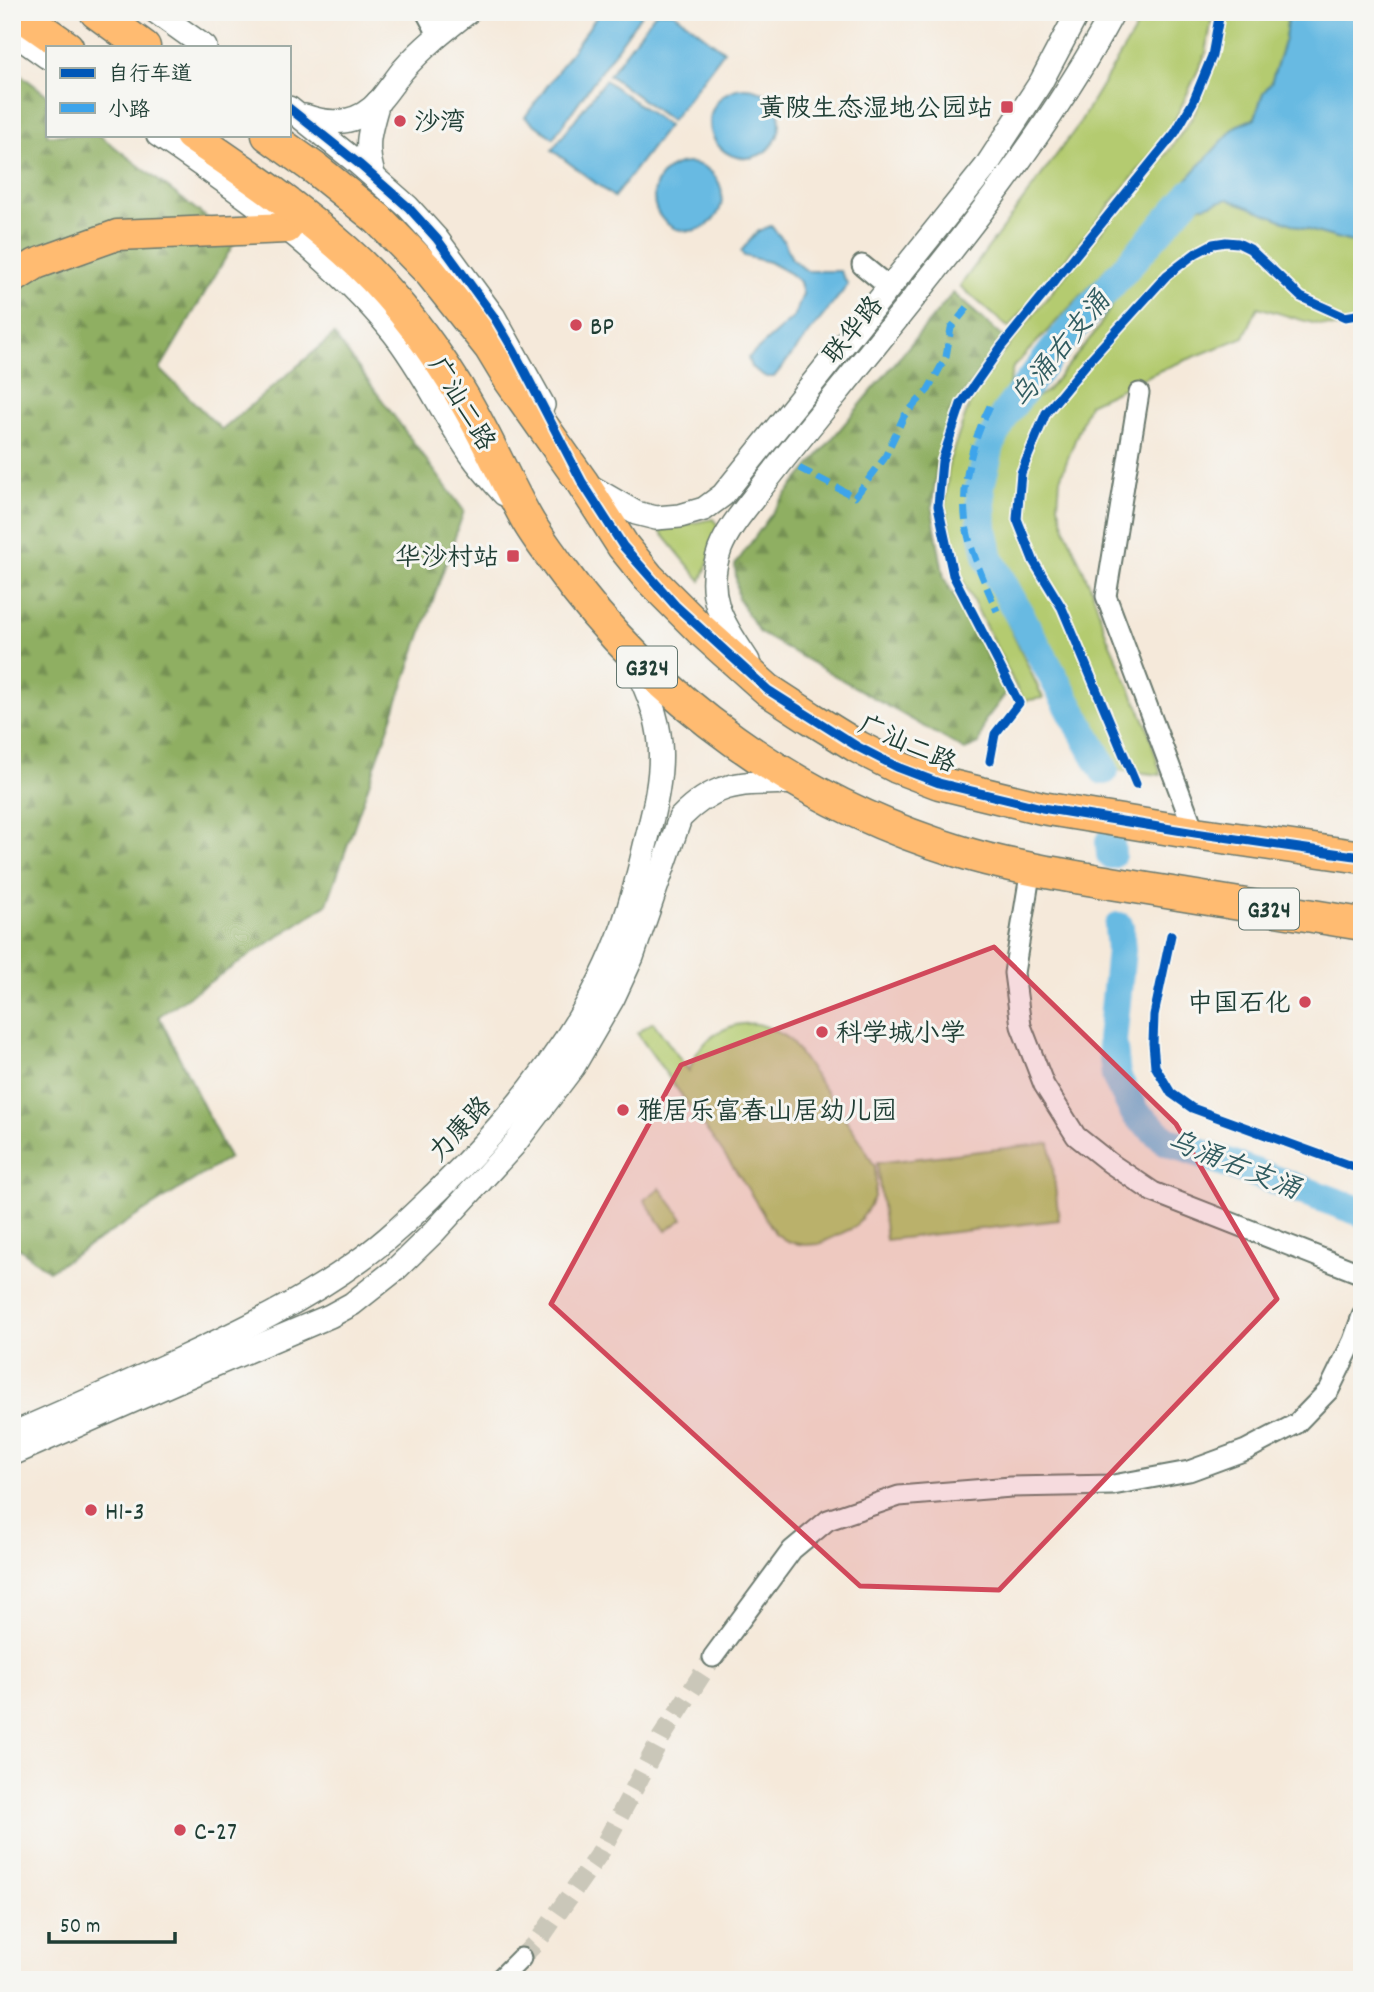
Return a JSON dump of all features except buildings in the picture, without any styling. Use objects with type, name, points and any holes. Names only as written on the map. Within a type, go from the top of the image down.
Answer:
[{"type":"highway","points":[[17,12],[66,46]]},
{"type":"highway","points":[[96,12],[143,46]]},
{"type":"highway","name":"广汕二路","points":[[192,136],[269,190],[346,251],[371,275],[413,324],[455,383],[527,520],[581,596],[627,648],[673,693],[712,724],[798,782],[840,806],[920,839],[961,852],[1044,871],[1362,924]]},
{"type":"highway","name":"广汕二路","points":[[270,136],[298,155],[378,219],[431,272],[490,346],[510,380],[582,482],[623,546],[648,577],[700,629],[768,690],[858,747],[897,767],[939,783],[1042,808],[1362,857]]},
{"type":"main road","points":[[12,279],[36,264],[117,235],[287,228]]},
{"type":"street","points":[[156,12],[204,46]]},
{"type":"street","points":[[426,12],[439,36]]},
{"type":"street","points":[[292,111],[331,123],[344,122],[366,112],[378,102],[403,70],[468,12]]},
{"type":"street","name":"联华路","points":[[582,482],[636,513],[656,518],[680,516],[704,509],[723,495],[985,169],[1041,82],[1079,12]]},
{"type":"street","name":"联华路","points":[[768,690],[720,616],[713,595],[720,550],[731,529],[774,470],[996,192],[1061,100],[1113,12]]},
{"type":"street","points":[[12,32],[46,56]]},
{"type":"street","points":[[374,177],[368,158],[368,142],[378,102]]},
{"type":"street","points":[[292,111],[408,207],[437,239],[494,317],[582,482]]},
{"type":"street","points":[[159,136],[287,228],[327,263],[394,334],[473,458],[527,520]]},
{"type":"street","points":[[862,265],[890,288]]},
{"type":"street","points":[[1139,393],[1106,596],[1181,831]]},
{"type":"street","name":"力康路","points":[[12,1434],[251,1325],[361,1259],[389,1237],[443,1185],[493,1134],[527,1094],[564,1040],[607,964],[623,928],[651,821],[659,778],[660,745],[648,695],[627,648]]},
{"type":"street","name":"力康路","points":[[12,1454],[302,1329],[352,1304],[374,1288],[434,1232],[513,1146],[573,1067],[613,998],[632,957],[680,818],[695,802],[713,791],[734,785],[798,782]]},
{"type":"street","points":[[1044,871],[1014,973],[1021,1026],[1044,1085],[1076,1136],[1153,1192],[1362,1275]]},
{"type":"street","points":[[713,1657],[792,1550],[828,1520],[899,1496],[1011,1487],[1113,1485],[1189,1471],[1234,1454],[1296,1424],[1329,1390],[1362,1316]]},
{"type":"street","points":[[499,1980],[520,1958]]},
{"type":"highlighted area","points":[[994,947],[1176,1124],[1277,1299],[999,1590],[860,1586],[551,1304],[681,1065]]},
{"type":"green space","points":[[1146,12],[1213,12],[1206,53],[1169,133],[1009,328],[960,286],[1077,127]]},
{"type":"green space","points":[[1224,12],[1288,12],[1285,39],[1271,83],[1263,93],[1255,118],[1236,126],[1013,367],[1007,392],[998,405],[980,450],[971,491],[975,539],[996,598],[1043,698],[1023,701],[959,573],[945,506],[949,462],[969,405],[995,363],[1168,152],[1194,115],[1217,56]]},
{"type":"green space","points":[[12,68],[46,94],[46,136],[100,136],[236,240],[160,369],[222,430],[334,335],[464,511],[327,904],[159,1016],[229,1158],[49,1271],[12,1243]]},
{"type":"green space","points":[[1228,198],[1305,229],[1362,245],[1362,326],[1322,325],[1258,307],[1244,337],[1161,370],[1089,404],[1060,479],[1058,505],[1066,531],[1092,590],[1107,637],[1148,728],[1161,775],[1111,769],[1061,680],[993,546],[988,487],[999,445],[1009,425],[1025,404],[1047,391],[1097,330],[1139,270],[1193,209]]},
{"type":"green space","points":[[953,293],[1003,337],[959,401],[937,460],[932,510],[944,578],[1007,692],[985,721],[979,744],[965,750],[760,633],[738,599],[735,565],[782,499]]},
{"type":"green space","points":[[713,519],[721,530],[701,581],[659,530]]},
{"type":"green space","points":[[653,1022],[689,1071],[695,1056],[707,1041],[732,1026],[761,1025],[790,1040],[860,1140],[875,1167],[874,1197],[855,1227],[819,1244],[788,1242],[775,1233],[741,1178],[637,1033]]},
{"type":"green space","points":[[1050,1143],[1059,1220],[886,1240],[877,1163]]},
{"type":"green space","points":[[660,1188],[683,1219],[666,1231],[644,1200]]},
{"type":"water","points":[[600,12],[643,12],[553,138],[525,117]]},
{"type":"water","points":[[656,12],[673,12],[724,51],[671,121],[609,75]]},
{"type":"water","points":[[1288,12],[1362,12],[1362,245],[1305,229],[1228,199],[1204,206],[1186,180],[1236,126],[1255,118],[1263,93],[1271,83],[1285,39]]},
{"type":"water","points":[[605,80],[668,126],[614,197],[552,150]]},
{"type":"water","points":[[745,88],[764,94],[774,104],[780,123],[774,142],[764,152],[745,158],[726,152],[716,142],[710,123],[716,104],[726,94]]},
{"type":"water","points":[[681,163],[695,163],[707,168],[717,178],[722,197],[717,216],[707,226],[695,231],[681,231],[669,226],[659,216],[654,204],[654,190],[659,178],[669,168]]},
{"type":"water","points":[[771,226],[784,241],[792,259],[807,271],[840,271],[848,285],[774,377],[766,377],[751,367],[748,358],[794,317],[803,294],[800,282],[789,273],[769,262],[744,256],[741,251],[758,231]]},
{"type":"waterway","name":"乌涌右支涌","points":[[1104,770],[989,559],[982,525],[980,486],[990,445],[1005,414],[1061,341],[1192,193],[1233,178]]},
{"type":"waterway","name":"乌涌右支涌","points":[[1110,842],[1111,854]]},
{"type":"waterway","name":"乌涌右支涌","points":[[1119,927],[1121,950],[1112,1041],[1116,1076],[1135,1113],[1167,1141],[1362,1212]]},
{"type":"tunnel","points":[[521,1958],[541,1937],[601,1851],[661,1738],[713,1657]]},
{"type":"marked path","points":[[799,468],[855,497],[884,459],[904,416],[928,390],[946,357],[951,328],[971,303]]},
{"type":"marked path","points":[[990,406],[971,457],[965,511],[971,546],[997,611]]},
{"type":"cycle path","points":[[990,761],[995,734],[1019,703],[953,575],[938,506],[942,461],[961,404],[1001,347],[1175,133],[1193,102],[1212,56],[1220,12]]},
{"type":"cycle path","points":[[290,109],[408,207],[437,239],[494,317],[582,482],[623,546],[675,605],[768,690],[858,747],[897,767],[939,783],[1042,808],[1362,857]]},
{"type":"cycle path","points":[[1136,784],[1062,608],[1034,562],[1017,519],[1021,473],[1046,413],[1167,275],[1213,244],[1238,243],[1250,249],[1301,297],[1345,317],[1362,314]]},
{"type":"cycle path","points":[[1171,935],[1154,1015],[1153,1043],[1155,1066],[1171,1093],[1192,1108],[1362,1170]]},
{"type":"place","name":"黄陂生态湿地公园站","points":[[1007,107]]},
{"type":"place","name":"沙湾","points":[[400,121]]},
{"type":"place","name":"BP","points":[[576,325]]},
{"type":"place","name":"华沙村站","points":[[513,556]]},
{"type":"place","name":"中国石化","points":[[1305,1002]]},
{"type":"place","name":"科学城小学","points":[[822,1032]]},
{"type":"place","name":"雅居乐富春山居幼儿园","points":[[623,1110]]},
{"type":"place","name":"H1-3","points":[[91,1510]]},
{"type":"place","name":"C-27","points":[[180,1830]]}]
